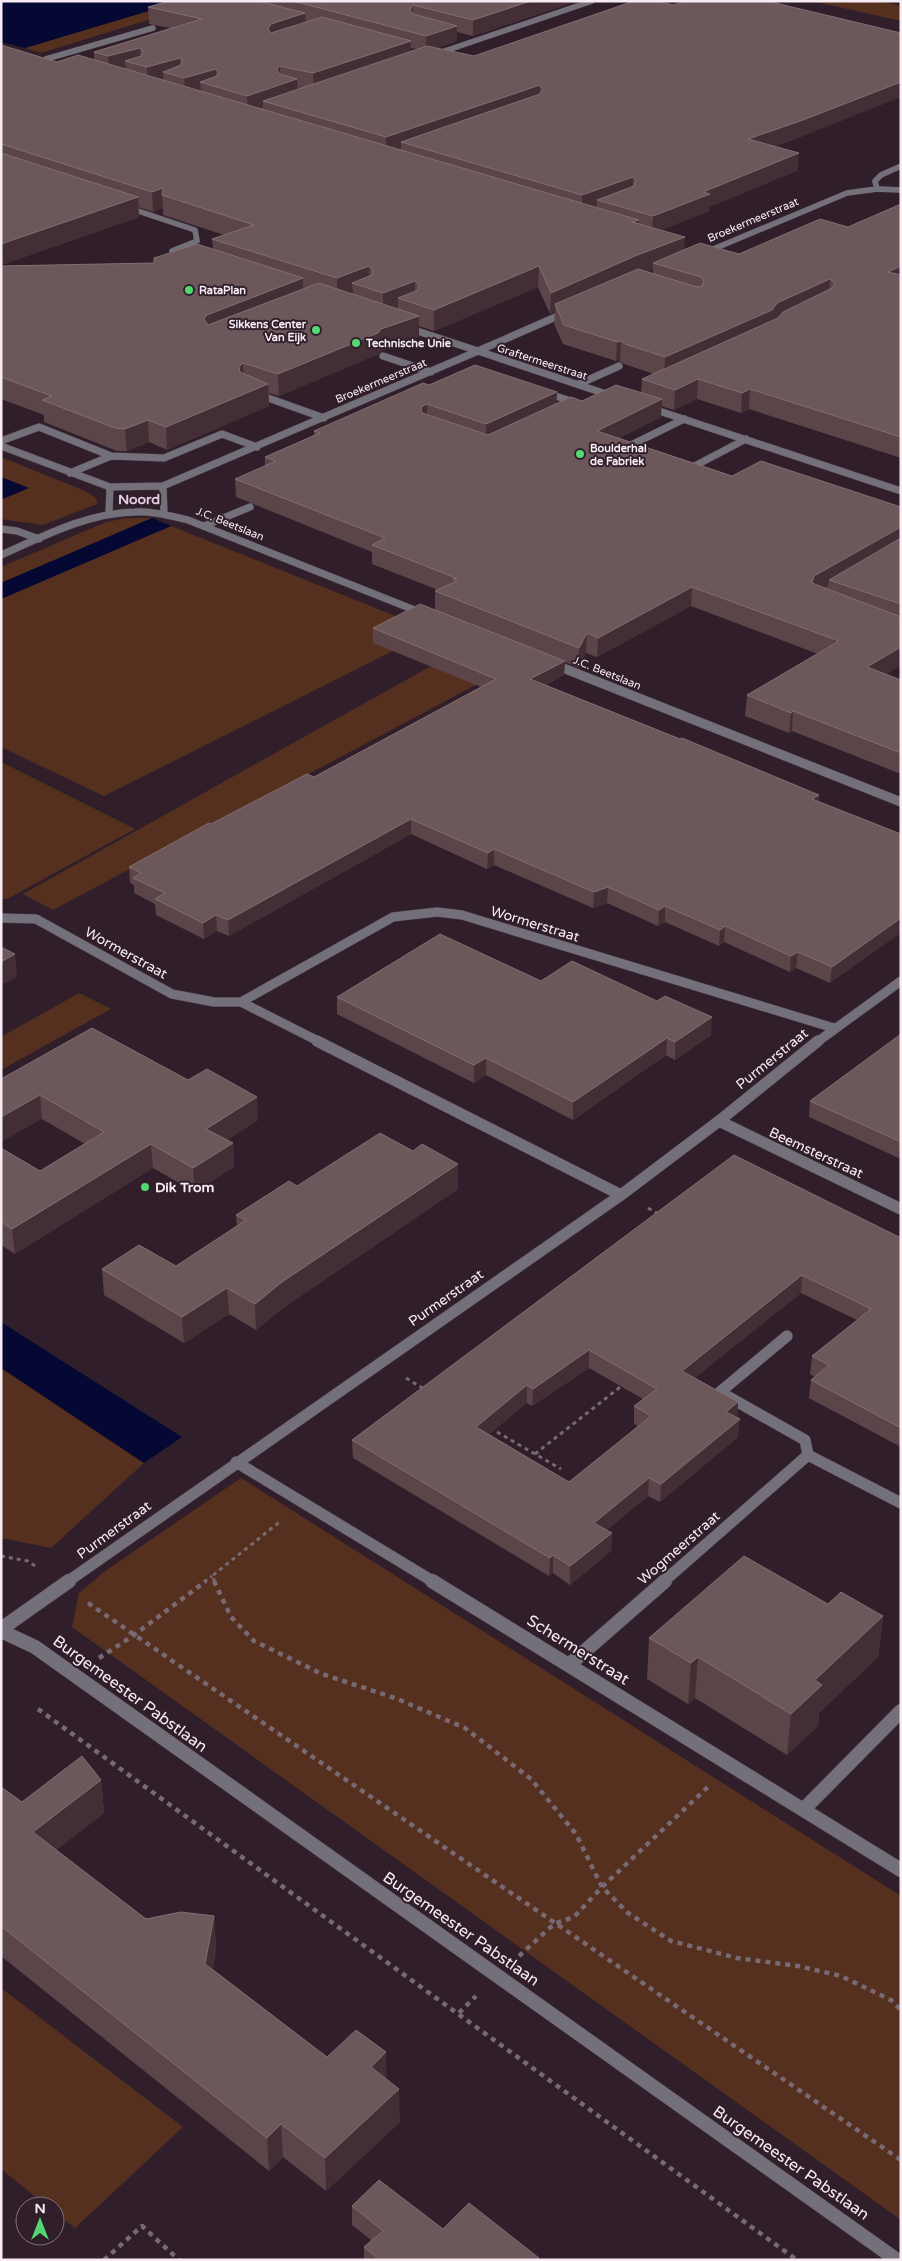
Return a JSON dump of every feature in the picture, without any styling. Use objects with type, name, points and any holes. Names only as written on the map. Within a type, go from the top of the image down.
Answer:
[{"type":"street","points":[[437,59],[428,57],[592,1]]},
{"type":"street","points":[[46,59],[152,28]]},
{"type":"street","points":[[466,38],[475,41]]},
{"type":"street","points":[[37,56],[56,62]]},
{"type":"street","points":[[877,188],[875,181],[882,175],[901,166]]},
{"type":"street","name":"Broekermeerstraat","points":[[693,254],[702,254],[847,193],[877,188],[901,190]]},
{"type":"street","points":[[121,206],[195,230],[197,241],[174,252],[185,255]]},
{"type":"street","name":"Broekermeerstraat","points":[[164,486],[574,309]]},
{"type":"street","name":"Graftermeerstraat","points":[[400,326],[620,398]]},
{"type":"street","points":[[383,356],[431,372]]},
{"type":"street","points":[[579,384],[619,366]]},
{"type":"street","points":[[538,390],[581,404],[573,408]]},
{"type":"street","points":[[254,393],[324,418]]},
{"type":"street","points":[[598,397],[606,393]]},
{"type":"street","points":[[643,406],[901,491]]},
{"type":"street","points":[[622,449],[684,419]]},
{"type":"street","points":[[1,441],[39,427],[111,456],[164,458],[222,434],[257,447]]},
{"type":"street","points":[[686,470],[746,440]]},
{"type":"street","points":[[1,446],[110,487],[164,486],[164,512],[109,513],[88,518],[1,555]]},
{"type":"street","points":[[70,473],[111,456]]},
{"type":"street","points":[[109,513],[110,487]]},
{"type":"street","points":[[204,526],[250,507]]},
{"type":"street","name":"J.C. Beetslaan","points":[[164,512],[435,617]]},
{"type":"street","points":[[1,529],[17,531],[38,539]]},
{"type":"street","name":"J.C. Beetslaan","points":[[545,661],[901,802]]},
{"type":"street","name":"Wormerstraat","points":[[241,1002],[393,918],[437,912],[462,915],[834,1028]]},
{"type":"street","name":"Wormerstraat","points":[[1,918],[36,919],[172,994],[214,1002],[241,1002],[621,1195]]},
{"type":"street","name":"Purmerstraat","points":[[1,1630],[236,1462],[621,1195],[719,1121],[834,1028],[901,981]]},
{"type":"street","name":"Beemsterstraat","points":[[719,1121],[901,1209]]},
{"type":"street","points":[[788,1336],[720,1392],[805,1440],[808,1455],[901,1503]]},
{"type":"street","name":"Wogmeerstraat","points":[[570,1664],[808,1455]]},
{"type":"street","name":"Schermerstraat","points":[[236,1462],[570,1664],[901,1870]]},
{"type":"street","name":"Burgemeester Pabstlaan","points":[[1,1630],[35,1648],[897,2260]]},
{"type":"street","points":[[804,1809],[901,1710]]},
{"type":"path","points":[[621,1195],[665,1217]]},
{"type":"path","points":[[379,1363],[429,1392]]},
{"type":"path","points":[[536,1454],[628,1380]]},
{"type":"path","points":[[486,1425],[561,1469]]},
{"type":"path","points":[[73,1675],[134,1635],[304,1503]]},
{"type":"path","points":[[212,1576],[231,1616],[254,1641],[322,1674],[395,1698],[465,1728],[531,1779],[576,1834],[602,1887],[628,1913],[671,1941],[737,1958],[798,1966],[841,1976],[891,2000],[901,2010]]},
{"type":"path","points":[[134,1635],[901,2160]]},
{"type":"path","points":[[38,1709],[797,2260]]},
{"type":"path","points":[[459,2013],[554,1924],[574,1917],[602,1887],[732,1764]]},
{"type":"path","points":[[104,2260],[142,2226],[179,2260]]},
{"type":"shaded area","points":[[1,1],[182,1],[25,48],[1,42]]},
{"type":"shaded area","points":[[182,1],[209,1],[41,53],[25,48]]},
{"type":"shaded area","points":[[812,1],[881,1],[901,6],[901,21]]},
{"type":"shaded area","points":[[1,457],[85,491],[96,498],[97,504],[43,525],[1,519],[1,498],[28,488],[1,477]]},
{"type":"shaded area","points":[[1,477],[29,488],[3,499],[1,498]]},
{"type":"shaded area","points":[[126,518],[152,518],[1,583],[1,567],[106,522]]},
{"type":"shaded area","points":[[152,518],[171,526],[1,599],[1,583]]},
{"type":"shaded area","points":[[171,526],[515,664],[53,910],[23,894],[440,661],[403,646],[104,796],[1,747],[1,599]]},
{"type":"shaded area","points":[[1,762],[135,829],[7,899],[1,899]]},
{"type":"shaded area","points":[[79,993],[111,1009],[1,1070],[1,1037]]},
{"type":"shaded area","points":[[1,1322],[182,1437],[144,1463],[1,1368]]},
{"type":"shaded area","points":[[1,1368],[144,1463],[51,1548],[1,1538]]},
{"type":"shaded area","points":[[241,1478],[901,1896],[901,2220],[72,1627],[79,1593],[108,1569]]},
{"type":"shaded area","points":[[1,1988],[183,2127],[75,2228],[65,2220],[65,2196],[35,2196],[1,2169]]},
{"type":"building","points":[[169,1],[258,1],[305,13],[271,24],[268,29],[271,33],[322,17],[411,41],[313,73],[280,66],[277,69],[279,74],[297,79],[247,96],[200,82],[217,76],[219,72],[216,69],[184,78],[163,72],[181,65],[183,61],[180,58],[147,67],[125,61],[141,56],[143,51],[140,48],[108,56],[94,52],[202,19],[148,7]]},
{"type":"building","points":[[293,1],[531,1],[473,20],[413,5],[410,10],[413,14],[457,26],[426,36]]},
{"type":"building","points":[[634,1],[657,1],[673,5],[685,1],[767,1],[901,33],[901,82],[748,139],[799,153],[703,192],[710,194],[653,216],[597,200],[634,186],[636,180],[633,177],[582,195],[401,142],[540,94],[543,90],[540,85],[386,137],[263,101],[427,46],[474,56]]},
{"type":"building","points":[[1,45],[57,62],[78,55],[639,220],[632,222],[685,237],[635,256],[551,293],[539,266],[434,310],[398,298],[418,290],[419,284],[415,281],[383,293],[352,283],[372,275],[373,270],[369,266],[337,278],[212,239],[254,225],[162,195],[163,188],[152,192],[1,144]]},
{"type":"building","points":[[1,153],[138,197],[1,244]]},
{"type":"building","points":[[901,204],[901,266],[888,272],[901,275],[901,437],[750,389],[742,393],[698,379],[675,390],[642,379],[778,318],[783,312],[832,288],[835,284],[830,279],[777,303],[772,310],[665,357],[621,341],[617,342],[564,325],[555,304],[638,269],[697,287],[702,286],[704,281],[701,277],[653,263],[700,243],[739,254],[820,219],[848,227]]},
{"type":"building","points":[[197,244],[303,278],[207,315],[204,319],[208,325],[319,283],[419,316],[381,329],[378,333],[278,374],[243,363],[239,367],[240,372],[268,384],[166,427],[148,420],[125,429],[115,428],[42,400],[52,396],[1,377],[1,266],[154,263],[154,258]]},
{"type":"building","points":[[475,365],[557,392],[486,424],[427,404],[421,407],[422,413],[488,435],[571,397],[582,401],[616,385],[662,399],[597,431],[732,476],[761,461],[901,507],[901,527],[814,576],[812,583],[901,617],[901,647],[867,667],[901,680],[901,753],[747,695],[839,641],[692,587],[598,638],[587,633],[579,648],[435,591],[457,581],[453,579],[456,578],[372,545],[385,538],[235,479],[276,461],[265,457],[320,433],[314,431],[423,383],[429,385]]},
{"type":"building","points":[[901,538],[901,604],[829,580]]},
{"type":"building","points":[[420,604],[565,661],[530,679],[680,739],[682,738],[819,795],[812,799],[901,834],[901,918],[832,967],[798,952],[791,956],[725,926],[720,930],[665,906],[659,910],[608,887],[594,892],[494,849],[488,853],[411,819],[228,920],[216,915],[203,923],[155,899],[165,893],[133,878],[141,873],[129,867],[209,823],[211,824],[307,774],[314,777],[496,679],[373,628]]},
{"type":"building","points":[[440,934],[541,981],[572,961],[657,1001],[665,996],[712,1017],[675,1042],[667,1038],[573,1102],[486,1058],[474,1065],[337,997]]},
{"type":"building","points":[[1,947],[15,954],[1,962]]},
{"type":"building","points":[[92,1028],[188,1080],[207,1069],[257,1097],[206,1129],[233,1143],[193,1168],[151,1144],[12,1229],[1,1222],[1,1148],[40,1171],[104,1132],[40,1095],[1,1117],[1,1079]]},
{"type":"building","points":[[901,1034],[901,1142],[810,1101]]},
{"type":"building","points":[[380,1133],[413,1151],[422,1144],[458,1164],[282,1282],[255,1304],[227,1288],[182,1317],[102,1269],[139,1245],[176,1266],[246,1220],[236,1215],[289,1181],[297,1186]]},
{"type":"building","points":[[734,1155],[901,1238],[901,1428],[811,1380],[829,1365],[812,1356],[871,1309],[802,1275],[682,1371],[738,1402],[726,1412],[740,1419],[661,1484],[649,1478],[594,1523],[612,1533],[570,1566],[553,1555],[550,1558],[352,1440]],"holes":[[[589,1350],[657,1389],[634,1406],[651,1416],[569,1482],[476,1427],[527,1385],[533,1389]]]},
{"type":"building","points":[[744,1556],[828,1604],[841,1592],[883,1616],[815,1680],[822,1685],[791,1714],[698,1657],[691,1663],[649,1638]]},
{"type":"building","points":[[82,1756],[101,1780],[33,1832],[146,1919],[181,1912],[214,1916],[205,1964],[327,2057],[356,2030],[386,2052],[371,2067],[399,2089],[325,2158],[281,2124],[267,2138],[1,1926],[1,1787],[22,1802]]},
{"type":"building","points":[[379,2180],[443,2229],[469,2203],[539,2258],[537,2260],[420,2260],[416,2257],[413,2260],[380,2260],[364,2247],[383,2231],[352,2206]]},
{"type":"place","name":"RataPlan","points":[[189,290]]},
{"type":"place","name":"Sikkens Center Van Eijk","points":[[316,330]]},
{"type":"place","name":"Technische Unie","points":[[356,343]]},
{"type":"place","name":"Boulderhal de Fabriek","points":[[580,454]]},
{"type":"place","name":"Dik Trom","points":[[145,1187]]},
{"type":"district","name":"Noord","points":[[139,499]]}]
